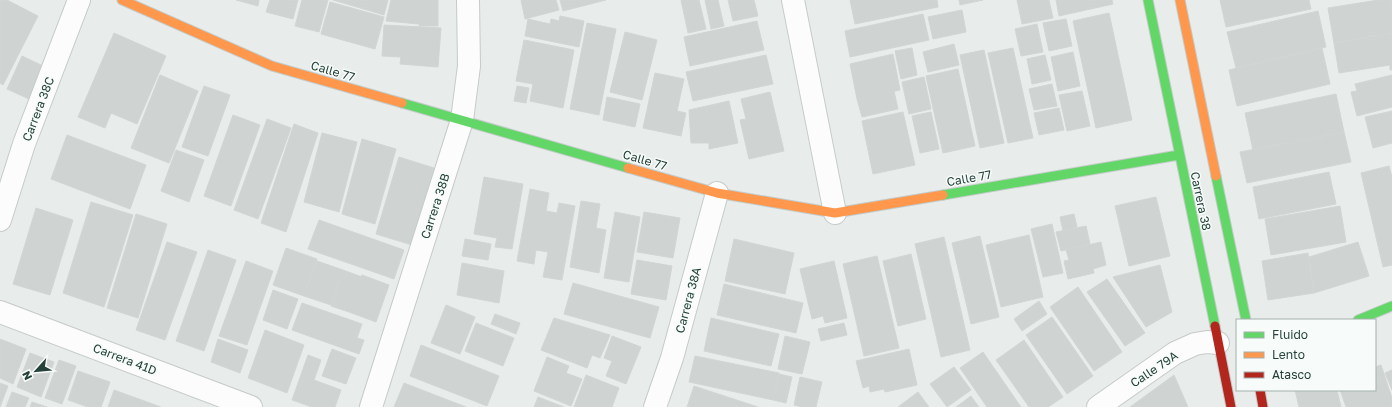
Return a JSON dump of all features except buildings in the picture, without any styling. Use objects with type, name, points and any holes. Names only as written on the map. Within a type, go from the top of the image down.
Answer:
[{"type":"street","name":"Carrera 38C","points":[[0,220],[24,144],[79,0]]},
{"type":"street","name":"Calle 77","points":[[122,0],[272,66],[717,193],[835,213],[1179,155]]},
{"type":"street","name":"Carrera 38B","points":[[371,407],[462,120],[469,66],[468,0]]},
{"type":"street","points":[[793,0],[835,213]]},
{"type":"street","name":"Carrera 38","points":[[1148,0],[1179,155],[1224,345],[1231,407]]},
{"type":"street","name":"Carrera 38","points":[[1180,0],[1246,319]]},
{"type":"street","name":"Carrera 38A","points":[[655,407],[672,358],[717,193]]},
{"type":"street","points":[[1360,319],[1392,306]]},
{"type":"street","name":"Carrera 41D","points":[[0,312],[251,407]]},
{"type":"street","name":"Calle 79A","points":[[1098,407],[1175,353],[1195,344],[1207,342],[1224,345]]},
{"type":"street","points":[[1260,391],[1263,407]]},
{"type":"traffic: fast","points":[[1148,0],[1215,326]]},
{"type":"traffic: fast","points":[[402,103],[628,168]]},
{"type":"traffic: fast","points":[[943,195],[1179,155]]},
{"type":"traffic: fast","points":[[1216,176],[1246,319]]},
{"type":"traffic: fast","points":[[1360,319],[1392,306]]},
{"type":"traffic: slow","points":[[122,0],[272,66],[402,103]]},
{"type":"traffic: slow","points":[[1180,0],[1216,176]]},
{"type":"traffic: slow","points":[[628,168],[717,193],[835,213],[943,195]]},
{"type":"traffic: jam","points":[[1215,326],[1231,407]]},
{"type":"traffic: jam","points":[[1260,391],[1263,407]]}]
